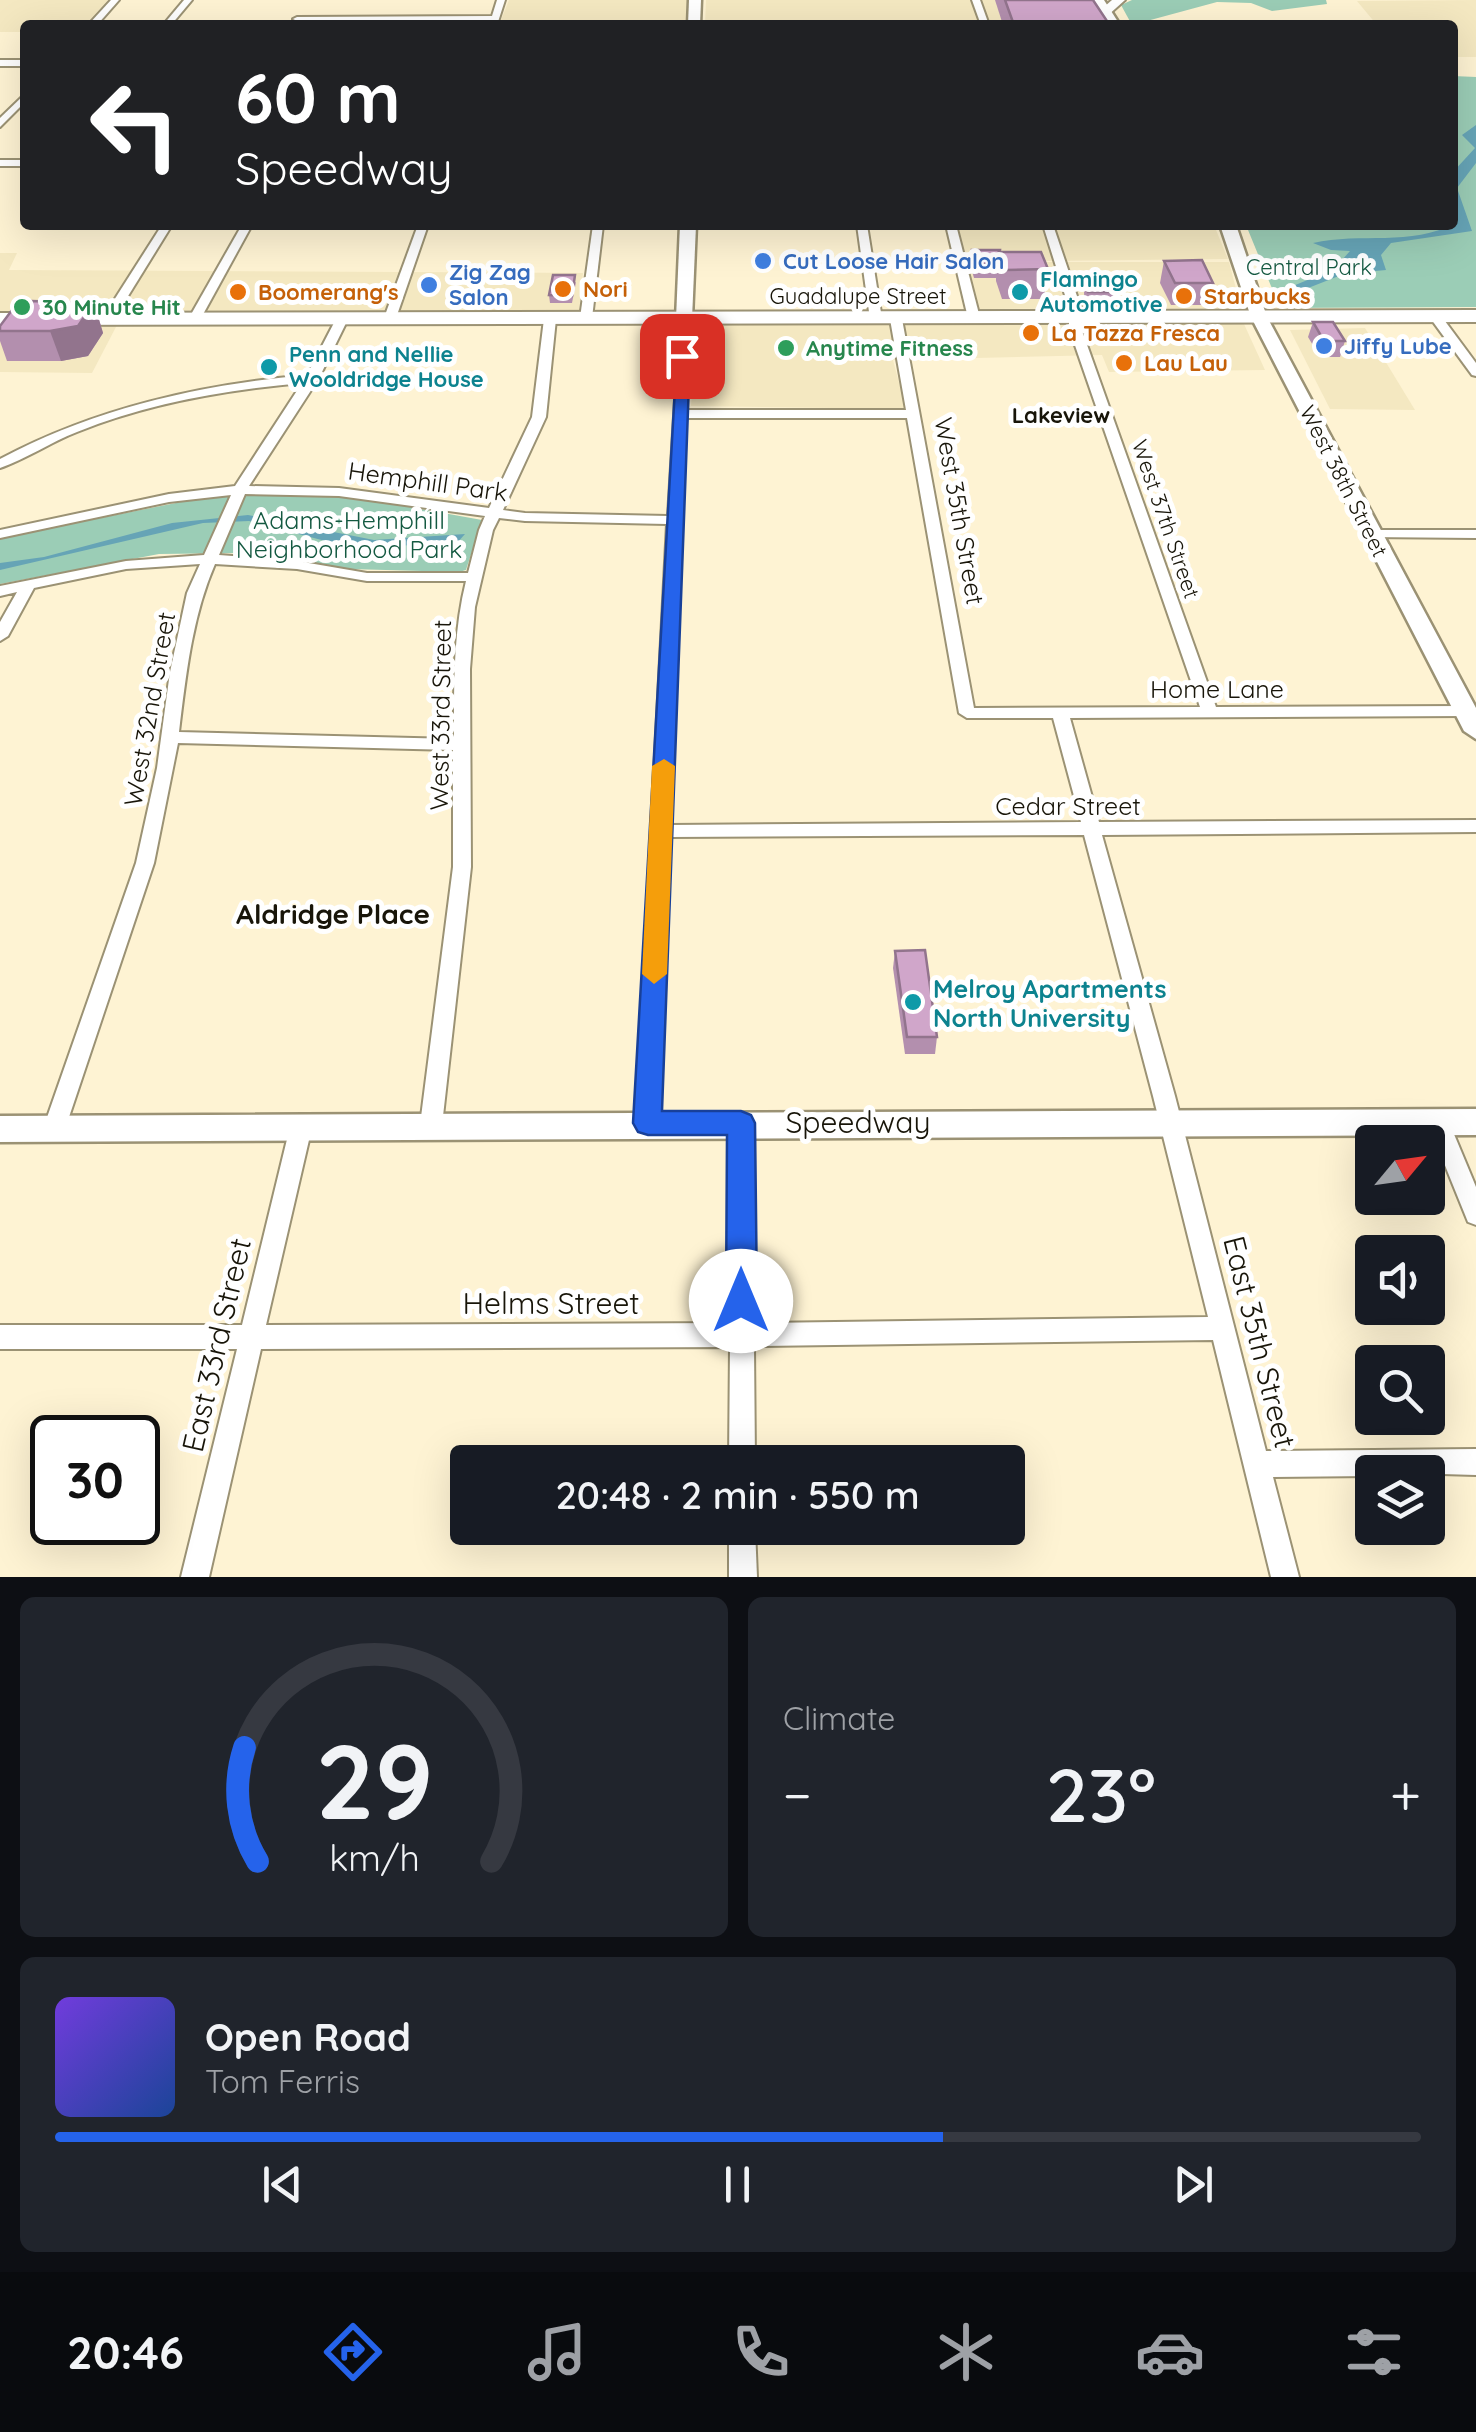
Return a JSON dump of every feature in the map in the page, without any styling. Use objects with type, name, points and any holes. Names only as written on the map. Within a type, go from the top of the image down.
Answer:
[{"type":"main road","points":[[1078,0],[1110,19],[1119,0]]},
{"type":"main road","name":"Guadalupe Street","points":[[0,318],[1476,316]]},
{"type":"street","points":[[97,20],[115,0]]},
{"type":"street","points":[[170,20],[188,0]]},
{"type":"street","points":[[1098,0],[1110,19]]},
{"type":"street","points":[[297,20],[306,4]]},
{"type":"street","points":[[0,124],[20,103]]},
{"type":"street","points":[[108,319],[164,230]]},
{"type":"street","points":[[195,318],[243,230]]},
{"type":"street","points":[[390,318],[421,230]]},
{"type":"street","points":[[586,318],[597,230]]},
{"type":"street","points":[[648,1123],[688,230]]},
{"type":"street","name":"West 35th Street","points":[[863,230],[914,414],[968,713]]},
{"type":"street","points":[[952,230],[974,318]]},
{"type":"street","name":"West 37th Street","points":[[1050,230],[1079,338],[1210,712]]},
{"type":"street","name":"West 38th Street","points":[[1230,230],[1259,317],[1471,721]]},
{"type":"street","points":[[1436,316],[1476,372]]},
{"type":"street","name":"West 33rd Street","points":[[431,1125],[462,867],[464,633],[483,538],[539,417],[550,318]]},
{"type":"street","name":"West 32nd Street","points":[[54,1129],[145,863],[170,737],[186,627],[208,559],[240,490],[312,378],[342,319]]},
{"type":"street","points":[[0,464],[48,440],[132,409],[210,390],[312,378]]},
{"type":"street","points":[[680,414],[914,414]]},
{"type":"street","name":"Hemphill Park","points":[[0,534],[169,498],[240,490],[339,492],[492,514],[674,520]]},
{"type":"street","points":[[1370,534],[1476,534]]},
{"type":"street","points":[[0,590],[126,565],[208,559],[296,565],[367,577],[473,578]]},
{"type":"street","points":[[0,636],[28,586]]},
{"type":"street","name":"Home Lane","points":[[968,713],[1210,712],[1471,721]]},
{"type":"street","points":[[1060,713],[1171,1123]]},
{"type":"street","points":[[170,737],[462,745]]},
{"type":"street","name":"Cedar Street","points":[[661,832],[1476,826]]},
{"type":"street","points":[[1438,1121],[1476,1215]]},
{"type":"street","name":"Speedway","points":[[0,1129],[1476,1122]]},
{"type":"street","points":[[741,1123],[742,1445]]},
{"type":"street","name":"East 35th Street","points":[[1171,1123],[1284,1577]]},
{"type":"street","name":"East 33rd Street","points":[[195,1577],[301,1127]]},
{"type":"street","name":"Helms Street","points":[[0,1337],[1223,1328]]},
{"type":"street","points":[[1257,1464],[1476,1462]]},
{"type":"street","points":[[742,1545],[743,1577]]},
{"type":"shaded area","points":[[0,0],[108,0],[90,20],[20,20],[20,32],[0,32]]},
{"type":"shaded area","points":[[509,0],[692,0],[691,20],[501,20]]},
{"type":"shaded area","points":[[706,0],[1091,0],[1103,20],[705,20]]},
{"type":"shaded area","points":[[1476,0],[1476,57],[1458,57],[1458,20],[1373,20],[1357,1]]},
{"type":"shaded area","points":[[958,230],[1216,230],[1228,259],[1044,261],[962,257]]},
{"type":"shaded area","points":[[0,253],[17,253],[9,270],[583,273],[579,311],[0,312]]},
{"type":"shaded area","points":[[965,262],[1229,262],[1241,308],[978,309]]},
{"type":"shaded area","points":[[697,324],[1244,324],[1265,370],[1109,372],[1102,355],[893,360],[906,409],[691,406]]},
{"type":"shaded area","points":[[117,325],[92,373],[0,372],[0,326]]},
{"type":"shaded area","points":[[1365,328],[1415,410],[1330,409],[1290,330]]},
{"type":"green space","points":[[1132,0],[1326,0],[1327,4],[1272,11],[1251,3],[1217,2],[1150,20],[1129,20],[1121,5]]},
{"type":"green space","name":"Central Park","points":[[1458,76],[1476,77],[1476,307],[1280,308],[1248,230],[1458,230]]},
{"type":"green space","name":"Adams-Hemphill Neighborhood Park","points":[[283,493],[366,499],[482,520],[466,570],[459,572],[349,569],[243,553],[159,554],[0,584],[0,538],[196,499]]},
{"type":"water","points":[[1476,125],[1476,163],[1458,187],[1458,167],[1475,148],[1462,135]]},
{"type":"water","points":[[1458,191],[1472,231],[1391,243],[1381,255],[1386,270],[1344,274],[1303,290],[1293,286],[1334,269],[1350,251],[1331,250],[1313,243],[1458,230]]},
{"type":"water","points":[[248,515],[374,540],[465,534],[457,543],[352,548],[249,521],[203,523],[0,570],[0,563],[44,557],[172,523]]},
{"type":"building","points":[[1005,0],[1093,0],[1106,20],[1012,20]]},
{"type":"building","points":[[972,250],[1000,250],[998,264],[975,264]]},
{"type":"building","points":[[999,252],[1041,252],[1048,269],[1006,270]]},
{"type":"building","points":[[1202,260],[1213,283],[1175,283],[1164,261]]},
{"type":"building","name":"Nori","points":[[553,275],[575,275],[572,296],[549,295]]},
{"type":"building","points":[[1087,278],[1108,278],[1114,292],[1088,292]]},
{"type":"building","points":[[31,301],[94,303],[78,326],[50,331],[0,331],[15,306]]},
{"type":"building","points":[[1313,322],[1333,322],[1345,341],[1324,341]]},
{"type":"building","name":"Melroy Apartments North University","points":[[925,950],[937,1037],[907,1037],[895,951]]},
{"type":"slow traffic","points":[[654,974],[664,766]]},
{"type":"place","name":"Cut Loose Hair Salon","points":[[763,261]]},
{"type":"place","name":"Zig Zag Salon","points":[[429,285]]},
{"type":"place","name":"Nori","points":[[563,289]]},
{"type":"place","name":"Boomerang's","points":[[238,292]]},
{"type":"place","name":"Flamingo Automotive","points":[[1020,292]]},
{"type":"place","name":"Starbucks","points":[[1184,296]]},
{"type":"place","name":"30 Minute Hit","points":[[22,307]]},
{"type":"place","name":"La Tazza Fresca","points":[[1031,333]]},
{"type":"place","name":"Jiffy Lube","points":[[1324,346]]},
{"type":"place","name":"Anytime Fitness","points":[[786,348]]},
{"type":"place","name":"Lau Lau","points":[[1124,363]]},
{"type":"place","name":"Penn and Nellie Wooldridge House","points":[[269,367]]},
{"type":"place","name":"Melroy Apartments North University","points":[[913,1002]]},
{"type":"district","name":"Lakeview","points":[[1061,415]]},
{"type":"district","name":"Aldridge Place","points":[[333,913]]},
{"type":"route","points":[[682,356],[648,1123],[741,1123],[741,1301]]}]
